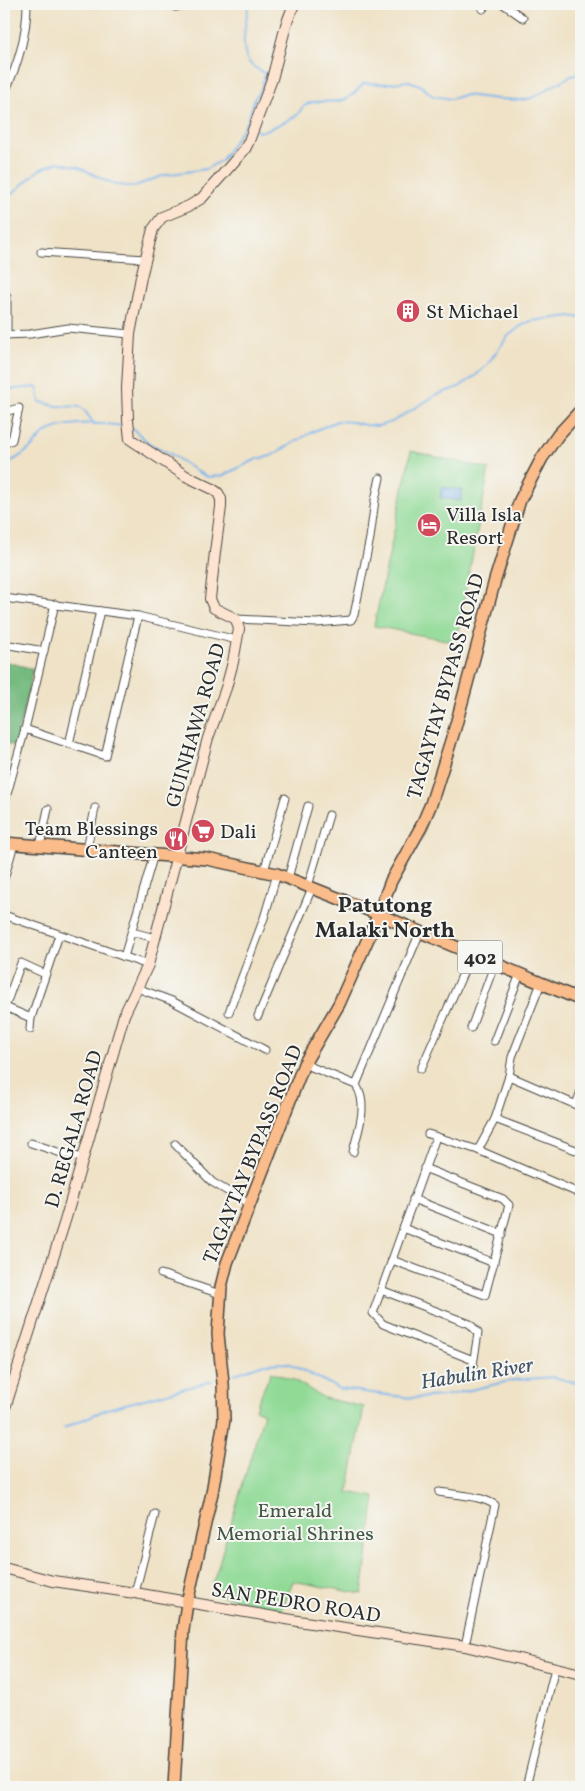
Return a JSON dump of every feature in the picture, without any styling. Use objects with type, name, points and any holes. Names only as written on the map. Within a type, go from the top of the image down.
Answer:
[{"type":"main road","name":"TAGAYTAY BYPASS ROAD","points":[[174,1787],[182,1644],[187,1603],[212,1493],[224,1420],[223,1383],[218,1334],[220,1294],[227,1263],[304,1064],[339,1004],[391,881],[421,827],[435,793],[455,728],[511,525],[520,500],[530,478],[546,452],[562,430],[581,410]]},
{"type":"main road","name":"402","points":[[9,843],[207,859],[264,871],[282,876],[378,914],[581,1000]]},
{"type":"street","points":[[4,94],[10,82],[25,35],[27,4]]},
{"type":"street","points":[[175,7],[188,4]]},
{"type":"street","name":"GUINHAWA ROAD","points":[[177,856],[208,738],[226,688],[239,630],[236,619],[214,608],[210,599],[214,552],[222,507],[218,493],[186,476],[130,439],[126,388],[130,334],[153,229],[162,217],[189,206],[208,192],[244,149],[253,131],[272,79],[286,25],[294,4]]},
{"type":"street","points":[[503,4],[523,18]]},
{"type":"street","points":[[41,252],[145,259]]},
{"type":"street","points":[[7,296],[6,334],[30,334],[68,328],[130,334]]},
{"type":"street","points":[[4,412],[19,408],[12,440],[4,444]]},
{"type":"street","points":[[236,619],[316,623],[351,620],[357,602],[380,478]]},
{"type":"street","points":[[4,598],[138,616],[236,640]]},
{"type":"street","points":[[4,805],[55,604]]},
{"type":"street","points":[[69,744],[100,611]]},
{"type":"street","points":[[24,729],[105,756],[138,616]]},
{"type":"street","points":[[4,644],[44,650]]},
{"type":"street","points":[[264,871],[285,798]]},
{"type":"street","points":[[229,1012],[308,806]]},
{"type":"street","points":[[87,849],[95,808]]},
{"type":"street","points":[[40,846],[48,809]]},
{"type":"street","points":[[258,1016],[310,887],[329,815]]},
{"type":"street","points":[[4,879],[9,843]]},
{"type":"street","points":[[124,957],[154,854]]},
{"type":"street","name":"D. REGALA ROAD","points":[[4,1411],[66,1221],[124,1015],[148,965],[177,856]]},
{"type":"street","points":[[4,915],[148,965]]},
{"type":"street","points":[[132,932],[155,938]]},
{"type":"street","points":[[356,1085],[420,932]]},
{"type":"street","points":[[30,1029],[31,1018],[59,935]]},
{"type":"street","points":[[421,1069],[472,954]]},
{"type":"street","points":[[31,1018],[6,1007],[21,964],[45,974]]},
{"type":"street","points":[[471,1028],[496,964]]},
{"type":"street","points":[[494,1041],[520,974]]},
{"type":"street","points":[[478,1150],[495,1119],[509,1076],[512,1057],[541,983]]},
{"type":"street","points":[[137,988],[172,1000],[265,1050]]},
{"type":"street","points":[[304,1064],[356,1085],[361,1093],[362,1113],[352,1152]]},
{"type":"street","points":[[509,1076],[579,1106],[581,1091]]},
{"type":"street","points":[[495,1119],[581,1152]]},
{"type":"street","points":[[428,1134],[478,1150],[581,1194]]},
{"type":"street","points":[[436,1137],[373,1313],[383,1324],[473,1360]]},
{"type":"street","points":[[31,1143],[83,1158]]},
{"type":"street","points":[[175,1144],[212,1182],[249,1204]]},
{"type":"street","points":[[392,1260],[485,1295],[509,1205],[504,1199],[424,1168]]},
{"type":"street","points":[[413,1199],[502,1234]]},
{"type":"street","points":[[403,1228],[494,1263]]},
{"type":"street","points":[[161,1274],[220,1294]]},
{"type":"street","points":[[381,1290],[470,1324],[478,1333],[471,1378]]},
{"type":"street","points":[[439,1492],[476,1498],[495,1505],[465,1646]]},
{"type":"street","points":[[135,1593],[155,1514]]},
{"type":"street","name":"SAN PEDRO ROAD","points":[[4,1568],[53,1581],[465,1646],[581,1674]]},
{"type":"street","points":[[526,1787],[555,1668]]},
{"type":"green space","points":[[411,451],[489,469],[456,642],[374,626]]},
{"type":"green space","points":[[4,661],[33,669],[15,746],[4,743]]},
{"type":"green space","name":"Emerald Memorial Shrines","points":[[271,1372],[294,1380],[324,1398],[364,1407],[348,1492],[375,1497],[362,1594],[293,1581],[282,1610],[210,1593],[264,1413],[255,1409]]},
{"type":"water","points":[[442,487],[462,490],[461,501],[440,498]]},
{"type":"waterway","points":[[249,4],[244,34],[244,50],[250,64],[265,74],[262,87],[254,100],[248,120],[252,125]]},
{"type":"waterway","points":[[256,130],[258,132],[272,128],[289,120],[309,103],[346,99],[364,83],[384,84],[409,81],[420,85],[433,96],[451,99],[464,95],[522,100],[532,98],[581,72]]},
{"type":"waterway","points":[[4,199],[39,170],[58,162],[79,167],[104,180],[132,187],[165,175],[206,169],[222,160],[248,120]]},
{"type":"waterway","points":[[133,429],[150,444],[171,454],[196,471],[208,477],[222,476],[257,459],[271,456],[312,432],[337,421],[378,426],[392,422],[436,395],[459,387],[474,377],[486,366],[508,336],[521,326],[531,321],[570,316],[581,318]]},
{"type":"waterway","points":[[4,390],[37,387],[40,402],[57,406],[80,407],[94,424]]},
{"type":"waterway","points":[[4,465],[26,452],[44,434],[62,426],[83,424],[124,426]]},
{"type":"waterway","name":"Habulin River","points":[[235,1374],[264,1364],[288,1363],[340,1389],[412,1398],[444,1396],[514,1380],[553,1377],[581,1384]]},
{"type":"waterway","name":"Habulin River","points":[[64,1428],[107,1409],[212,1381]]},
{"type":"place","name":"St Michael","points":[[408,311]]},
{"type":"place","name":"Villa Isla Resort","points":[[429,525]]},
{"type":"place","name":"Dali","points":[[203,831]]},
{"type":"place","name":"Team Blessings Canteen","points":[[176,839]]},
{"type":"district","name":"Patutong Malaki North","points":[[385,916]]}]
